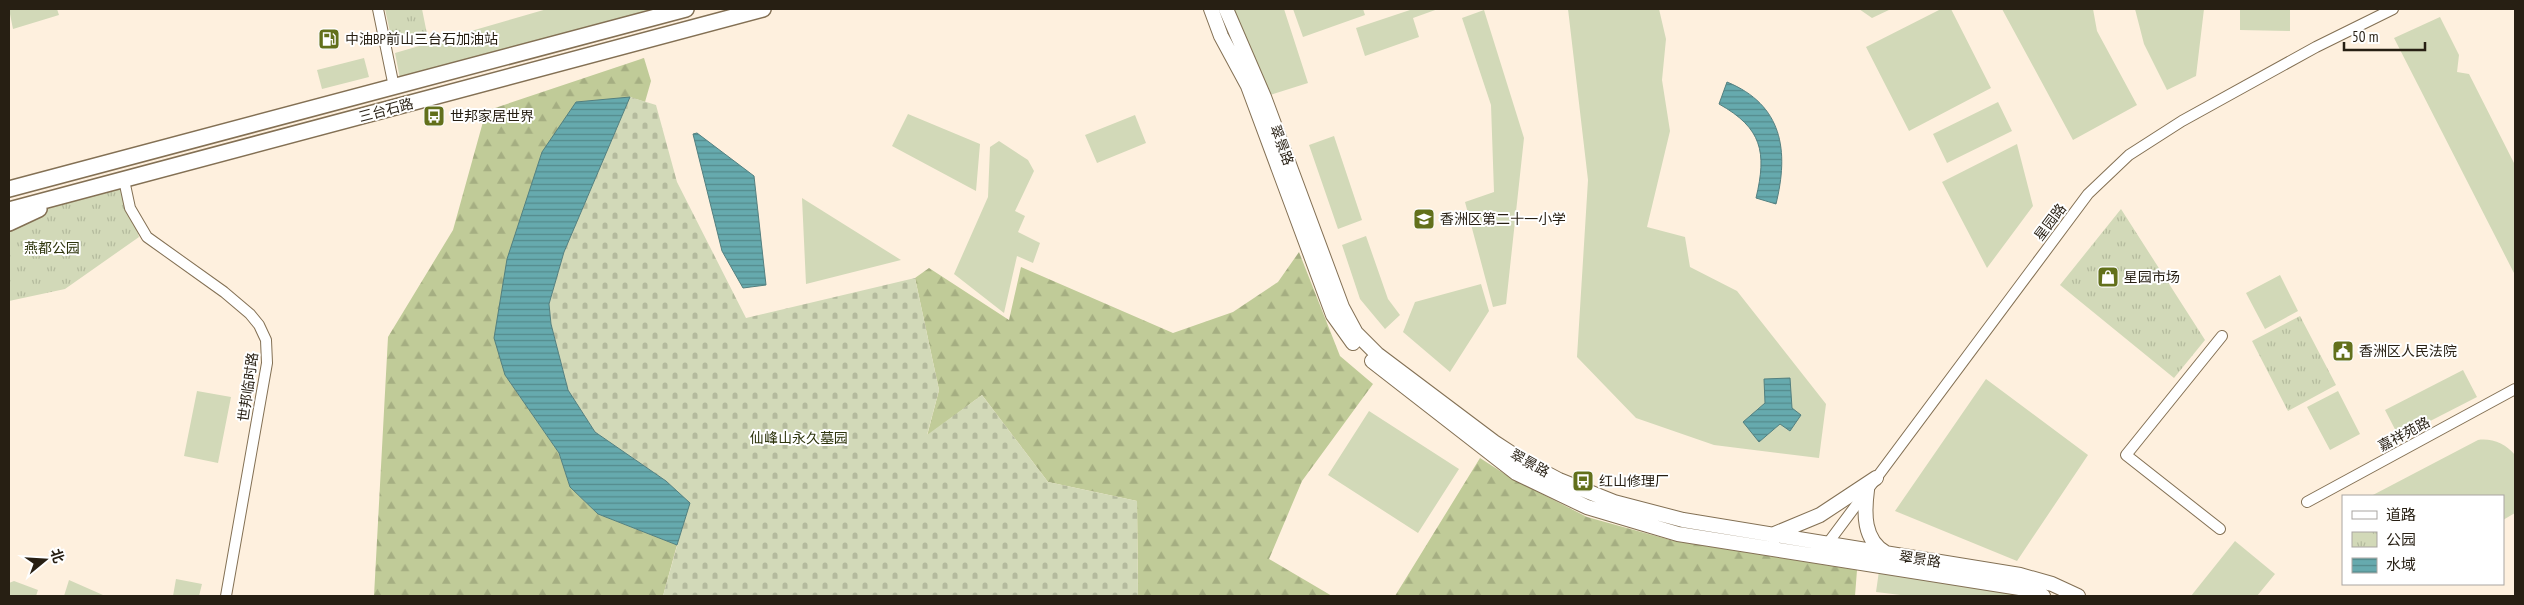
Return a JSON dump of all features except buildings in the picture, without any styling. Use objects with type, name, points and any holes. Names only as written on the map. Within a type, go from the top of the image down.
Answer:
[{"type":"main road","name":"三台石路","points":[[9,189],[660,13],[686,9]]},
{"type":"main road","name":"三台石路","points":[[9,210],[763,9]]},
{"type":"main road","name":"翠景路","points":[[1211,9],[1221,36],[1248,86],[1334,315],[1352,342],[1373,362],[1516,473],[1588,507],[1678,534],[1824,550],[1888,554],[2020,575],[2052,584],[2078,596]]},
{"type":"main road","name":"翠景路","points":[[1227,10],[1264,97],[1342,307],[1356,333],[1377,354],[1494,442],[1523,461],[1559,480],[1614,502],[1683,520],[1772,535],[1824,550],[2026,589],[2043,596]]},
{"type":"main road","points":[[9,178],[78,171]]},
{"type":"main road","points":[[9,223],[63,196]]},
{"type":"main road","points":[[1772,535],[1820,515],[1876,478]]},
{"type":"main road","points":[[1868,490],[1864,509],[1868,530],[1877,548],[1888,554]]},
{"type":"street","points":[[378,9],[394,86]]},
{"type":"street","name":"星园路","points":[[1824,550],[2088,194],[2129,155],[2182,121],[2316,47],[2393,9]]},
{"type":"street","name":"世邦临时路","points":[[124,180],[130,208],[147,237],[224,292],[250,314],[266,340],[268,363],[226,596]]},
{"type":"street","points":[[2220,529],[2126,455],[2222,336]]},
{"type":"street","name":"嘉祥苑路","points":[[2306,502],[2515,389]]},
{"type":"green space","points":[[9,9],[57,9],[59,15],[13,29]]},
{"type":"green space","points":[[385,9],[422,9],[428,39],[393,46]]},
{"type":"green space","points":[[547,9],[657,9],[400,79],[395,53]]},
{"type":"green space","points":[[1227,9],[1284,9],[1308,83],[1264,97]]},
{"type":"green space","points":[[1293,9],[1363,9],[1365,15],[1303,37]]},
{"type":"green space","points":[[1413,9],[1438,9],[1413,18],[1419,37],[1365,56],[1356,28]]},
{"type":"green space","points":[[1568,9],[1659,9],[1666,39],[1662,80],[1670,131],[1647,227],[1685,237],[1690,267],[1737,291],[1826,404],[1819,458],[1714,445],[1636,418],[1577,357],[1588,180]]},
{"type":"green space","points":[[1859,9],[1891,9],[1872,18]]},
{"type":"green space","points":[[1941,9],[1951,9],[1991,88],[1909,131],[1866,47]]},
{"type":"green space","points":[[2002,9],[2093,9],[2097,31],[2137,105],[2073,140]]},
{"type":"green space","points":[[2135,9],[2204,9],[2196,76],[2167,90],[2144,44]]},
{"type":"green space","points":[[2240,9],[2290,9],[2290,31],[2240,30]]},
{"type":"green space","points":[[1484,10],[1524,138],[1506,304],[1493,307],[1465,202],[1494,192],[1491,105],[1462,18]]},
{"type":"green space","points":[[2440,17],[2459,55],[2457,72],[2469,74],[2515,165],[2515,275],[2394,38]]},
{"type":"green space","points":[[364,58],[369,77],[322,89],[317,70]]},
{"type":"green space","points":[[644,58],[651,81],[645,102],[630,97],[505,375],[559,453],[570,487],[598,514],[677,545],[663,596],[374,596],[388,337],[453,230],[486,111]]},
{"type":"green space","name":"仙峰山永久墓园","points":[[630,97],[656,105],[677,182],[746,318],[915,278],[939,390],[927,435],[982,395],[1048,482],[1137,501],[1138,596],[663,596],[689,503],[666,481],[595,432],[568,390],[551,324],[549,304],[564,252]]},
{"type":"green space","points":[[1998,102],[2012,131],[1947,163],[1933,134]]},
{"type":"green space","points":[[908,114],[980,144],[976,191],[892,146]]},
{"type":"green space","points":[[1135,115],[1146,143],[1097,163],[1085,135]]},
{"type":"green space","points":[[1334,136],[1362,220],[1338,229],[1309,145]]},
{"type":"green space","points":[[999,141],[1028,160],[1034,171],[1015,211],[1025,216],[1018,232],[1040,243],[1033,263],[1017,256],[1004,313],[954,274],[988,197],[990,147]]},
{"type":"green space","points":[[2017,144],[2033,206],[1987,268],[1942,182]]},
{"type":"green space","name":"燕都公园","points":[[124,181],[139,237],[65,289],[9,301],[9,223],[63,196]]},
{"type":"green space","points":[[802,198],[901,260],[806,284]]},
{"type":"green space","points":[[2121,209],[2205,340],[2174,378],[2060,285]]},
{"type":"green space","points":[[1366,236],[1388,299],[1400,315],[1385,329],[1360,299],[1342,245]]},
{"type":"green space","points":[[1299,252],[1340,356],[1373,384],[1302,481],[1269,559],[1332,596],[1138,596],[1137,501],[1048,482],[982,395],[927,436],[939,390],[915,278],[929,268],[1009,320],[1021,267],[1173,333],[1233,312],[1278,282]]},
{"type":"green space","points":[[2280,275],[2298,311],[2265,329],[2246,293]]},
{"type":"green space","points":[[1481,284],[1489,311],[1450,372],[1403,332],[1415,302]]},
{"type":"green space","points":[[2300,316],[2336,385],[2288,411],[2252,341]]},
{"type":"green space","points":[[2463,370],[2477,397],[2399,437],[2385,410]]},
{"type":"green space","points":[[1986,379],[2088,455],[2017,561],[1895,511]]},
{"type":"green space","points":[[197,391],[231,397],[218,463],[184,456]]},
{"type":"green space","points":[[2338,391],[2360,434],[2330,450],[2307,407]]},
{"type":"green space","points":[[1369,411],[1459,469],[1418,533],[1328,475]]},
{"type":"green space","points":[[2478,440],[2498,443],[2515,455],[2515,513],[2504,519],[2504,495],[2373,495]]},
{"type":"green space","points":[[1480,458],[1511,478],[1587,517],[1674,541],[1857,570],[1855,596],[1395,596]]},
{"type":"green space","points":[[2235,541],[2275,574],[2257,596],[2191,596]]},
{"type":"green space","points":[[1879,571],[2017,591],[2016,596],[1909,596],[1876,592]]},
{"type":"green space","points":[[176,579],[202,584],[199,596],[173,596]]},
{"type":"green space","points":[[69,580],[103,595],[103,596],[64,596]]},
{"type":"green space","points":[[14,581],[38,590],[36,596],[9,596],[9,583]]},
{"type":"water","points":[[1727,82],[1746,92],[1760,103],[1771,117],[1781,148],[1782,166],[1776,204],[1756,198],[1761,167],[1758,143],[1753,132],[1744,122],[1719,104]]},
{"type":"water","points":[[630,97],[564,252],[549,304],[551,324],[568,390],[595,432],[666,481],[690,503],[677,545],[598,514],[570,487],[559,453],[505,375],[494,338],[507,259],[542,152],[576,102]]},
{"type":"water","points":[[697,133],[754,176],[766,285],[743,288],[722,251],[693,134]]},
{"type":"water","points":[[1790,378],[1792,408],[1801,415],[1790,431],[1780,424],[1759,442],[1743,422],[1765,403],[1764,379]]},
{"type":"place","name":"中油BP前山三台石加油站","points":[[329,39]]},
{"type":"place","name":"世邦家居世界","points":[[434,116]]},
{"type":"place","name":"香洲区第二十一小学","points":[[1424,219]]},
{"type":"place","name":"星园市场","points":[[2108,277]]},
{"type":"place","name":"香洲区人民法院","points":[[2343,351]]},
{"type":"place","name":"红山修理厂","points":[[1583,481]]}]
